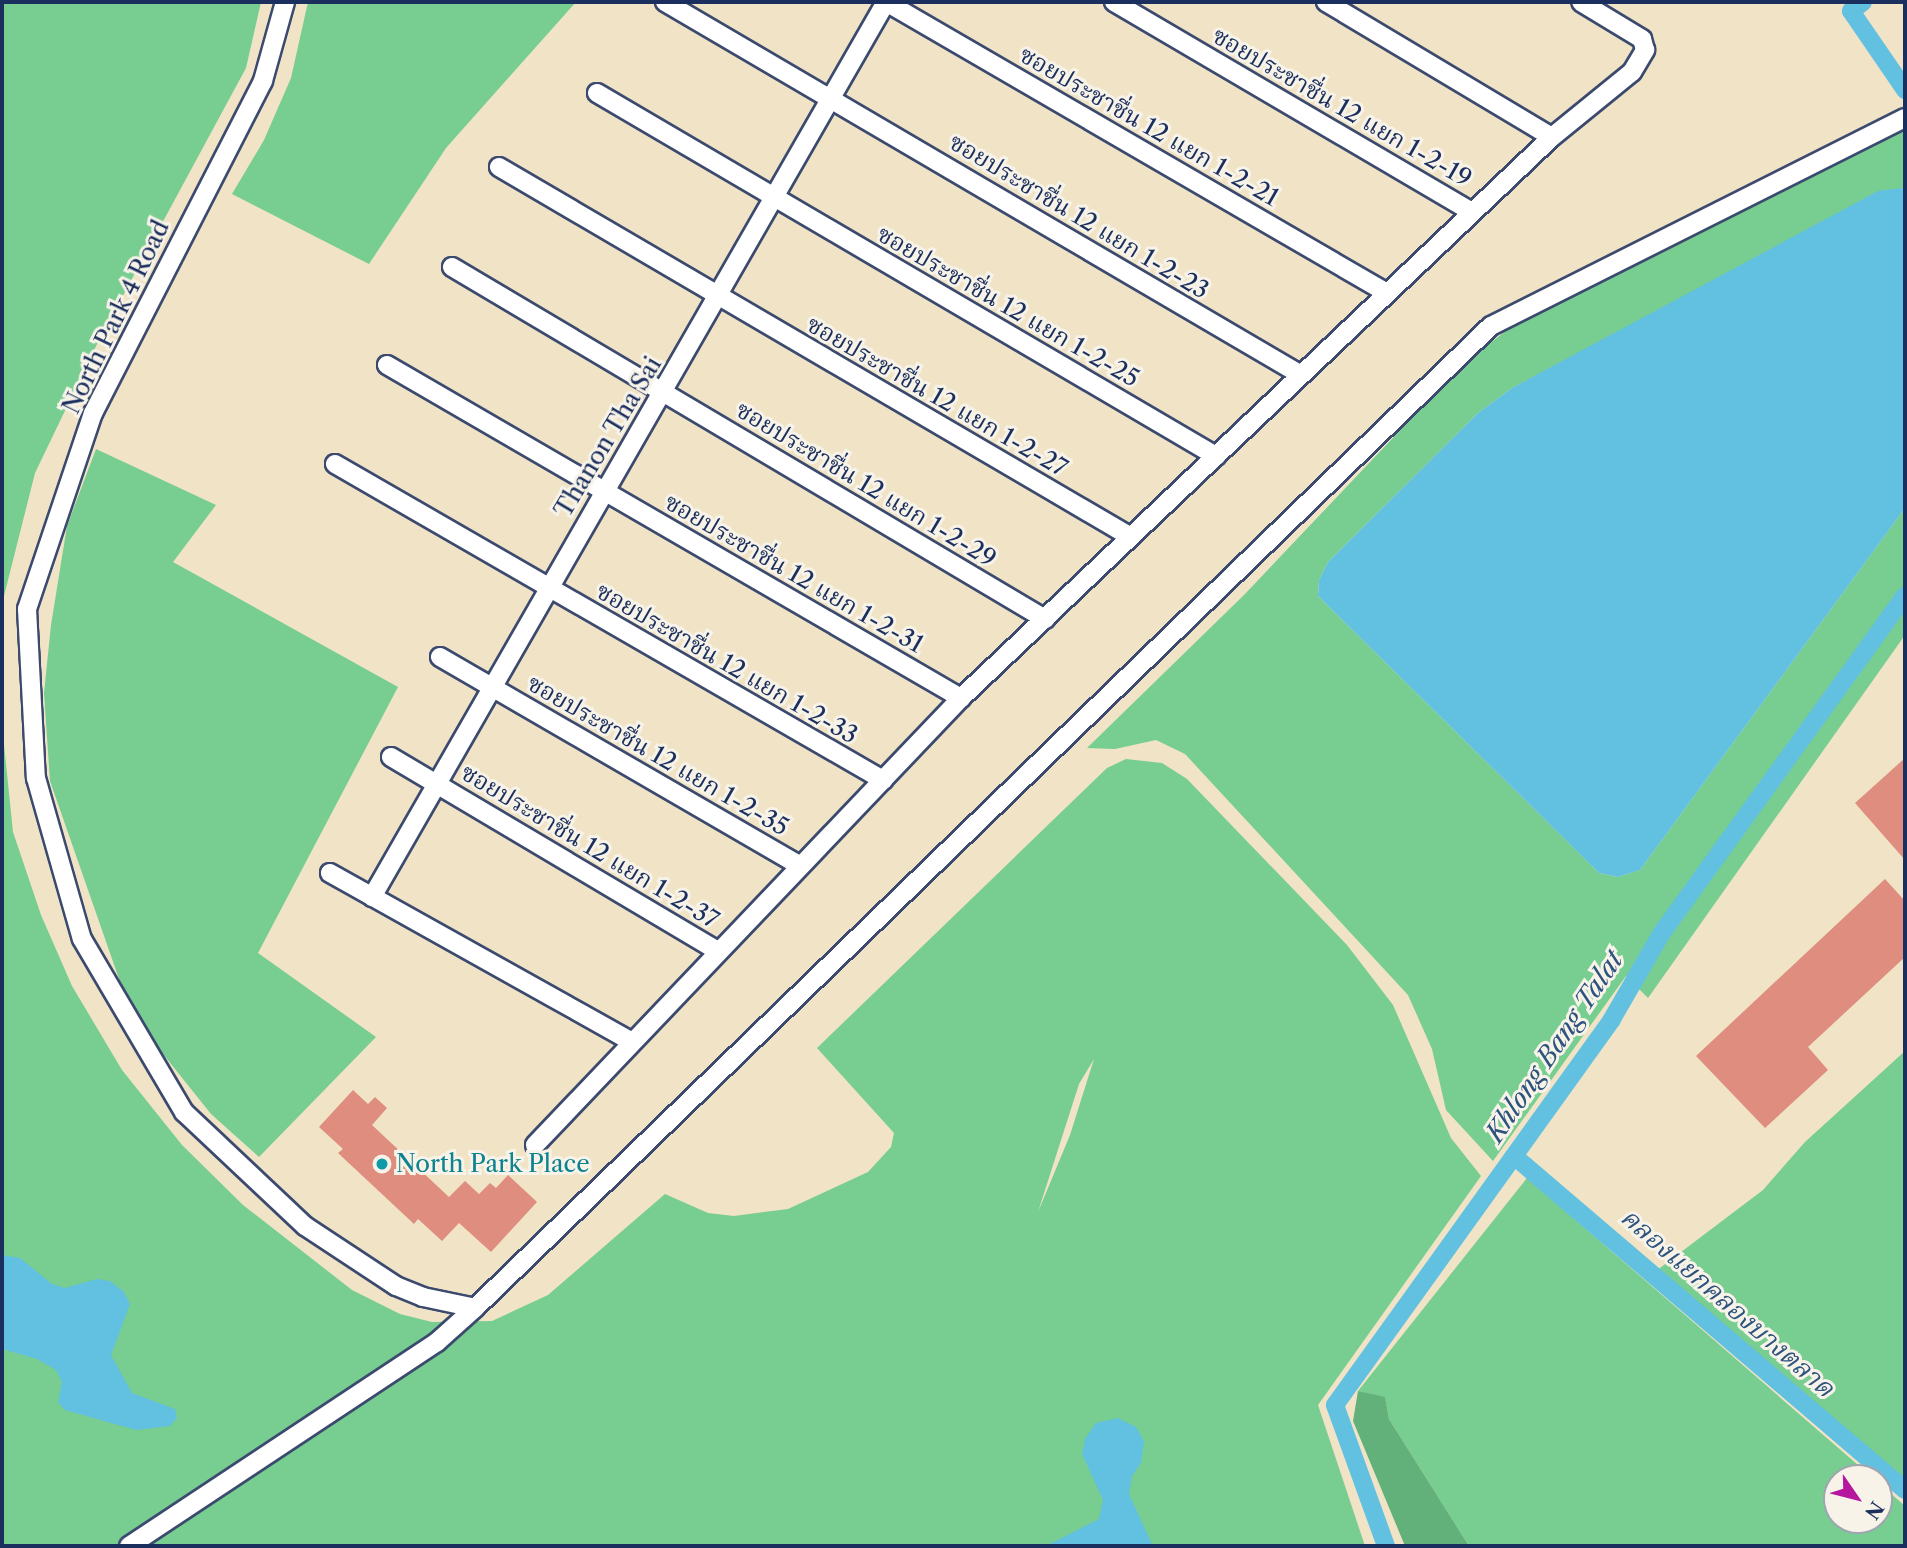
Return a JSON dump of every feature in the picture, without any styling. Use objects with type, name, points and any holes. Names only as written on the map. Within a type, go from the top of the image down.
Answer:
[{"type":"street","name":"North Park 4 Road","points":[[285,2],[263,81],[93,413],[27,609],[36,779],[82,939],[184,1112],[305,1226],[396,1286],[423,1297],[475,1308]]},
{"type":"street","name":"ซอยประชาชื่น 12 แยก 1-2-23","points":[[665,2],[1301,375]]},
{"type":"street","name":"Thanon Tha Sai","points":[[372,897],[547,588],[719,297],[886,2]]},
{"type":"street","name":"ซอยประชาชื่น 12 แยก 1-2-21","points":[[886,2],[1387,293]]},
{"type":"street","name":"ซอยประชาชื่น 12 แยก 1-2-19","points":[[1114,2],[1472,212]]},
{"type":"street","points":[[1326,2],[1552,137]]},
{"type":"street","points":[[535,1145],[961,698],[1552,137],[1632,72],[1645,50],[1642,39],[1581,2]]},
{"type":"street","name":"ซอยประชาชื่น 12 แยก 1-2-25","points":[[597,93],[1216,456]]},
{"type":"street","points":[[129,1546],[437,1342],[475,1308],[1491,326],[1905,118]]},
{"type":"street","name":"ซอยประชาชื่น 12 แยก 1-2-27","points":[[499,167],[1131,537]]},
{"type":"street","name":"ซอยประชาชื่น 12 แยก 1-2-29","points":[[452,267],[1045,619]]},
{"type":"street","name":"ซอยประชาชื่น 12 แยก 1-2-31","points":[[387,365],[961,698]]},
{"type":"street","name":"ซอยประชาชื่น 12 แยก 1-2-33","points":[[335,464],[883,780]]},
{"type":"street","name":"ซอยประชาชื่น 12 แยก 1-2-35","points":[[440,657],[800,866]]},
{"type":"street","name":"ซอยประชาชื่น 12 แยก 1-2-37","points":[[391,757],[718,951]]},
{"type":"street","points":[[330,873],[632,1042]]},
{"type":"green space","points":[[2,2],[261,2],[246,68],[100,338],[35,473],[4,596],[2,690]]},
{"type":"green space","points":[[308,2],[576,2],[446,148],[369,264],[232,194],[264,140],[291,78]]},
{"type":"green space","points":[[1905,130],[1905,190],[1901,188],[1512,388],[1478,413],[1328,562],[1319,580],[1318,596],[1599,873],[1618,877],[1640,870],[1905,508],[1905,635],[1648,998],[1626,976],[1493,1161],[1446,1110],[1432,1049],[1408,995],[1185,754],[1156,740],[1115,749],[1087,748],[1244,595],[1462,365],[1521,319]]},
{"type":"green space","points":[[96,449],[216,505],[173,562],[398,687],[258,953],[376,1037],[259,1157],[211,1114],[155,1044],[125,996],[50,781],[44,693],[51,625],[67,526]]},
{"type":"green space","points":[[2,725],[13,832],[41,915],[72,986],[122,1070],[182,1145],[243,1205],[352,1290],[400,1314],[432,1322],[492,1321],[548,1295],[665,1194],[708,1213],[734,1216],[788,1209],[868,1172],[891,1147],[894,1133],[817,1048],[1107,768],[1126,759],[1162,763],[1187,779],[1347,945],[1393,1005],[1451,1138],[1481,1176],[1318,1405],[1365,1546],[2,1546]],"holes":[[[1094,1059],[1070,1135],[1038,1212],[1079,1084]]]},
{"type":"green space","points":[[1905,1051],[1905,1484],[1893,1474],[1893,1464],[1882,1464],[1656,1271],[1763,1190],[1805,1142]]},
{"type":"green space","points":[[1527,1178],[1857,1464],[1823,1464],[1823,1534],[1893,1534],[1893,1495],[1905,1506],[1905,1546],[1469,1546],[1389,1419],[1385,1398],[1358,1391]]},
{"type":"green space","points":[[1358,1391],[1385,1397],[1389,1419],[1469,1546],[1405,1546],[1353,1421]]},
{"type":"water","points":[[1901,188],[1905,190],[1905,508],[1640,870],[1618,877],[1599,873],[1318,596],[1319,580],[1328,562],[1478,413],[1512,388],[1878,191]]},
{"type":"water","points":[[2,1255],[20,1258],[52,1284],[65,1288],[97,1279],[110,1281],[124,1292],[130,1304],[111,1355],[132,1393],[175,1409],[177,1418],[170,1426],[136,1430],[65,1410],[58,1402],[62,1382],[56,1370],[37,1359],[2,1349]]},
{"type":"water","points":[[1118,1418],[1136,1427],[1144,1441],[1141,1463],[1132,1476],[1129,1494],[1152,1544],[1046,1546],[1099,1519],[1103,1500],[1082,1454],[1085,1439],[1096,1423]]},
{"type":"building","points":[[1905,758],[1905,860],[1855,803]]},
{"type":"building","points":[[1885,879],[1905,901],[1905,957],[1808,1047],[1828,1070],[1765,1128],[1696,1056]]},
{"type":"building","name":"North Park Place","points":[[353,1090],[368,1104],[375,1097],[387,1108],[372,1125],[449,1197],[465,1181],[479,1194],[490,1183],[496,1188],[508,1175],[537,1202],[491,1252],[459,1223],[442,1241],[418,1219],[414,1224],[338,1153],[343,1149],[319,1127]]},
{"type":"waterway","name":"Khlong Bang Talat","points":[[1863,2],[1851,11],[1905,90]]},
{"type":"waterway","name":"Khlong Bang Talat","points":[[1386,1546],[1335,1405],[1612,1019],[1661,934],[1905,596]]},
{"type":"waterway","name":"คลองแยกคลองบางตลาด","points":[[1514,1156],[1905,1490]]},
{"type":"place","name":"North Park Place","points":[[382,1164]]}]
